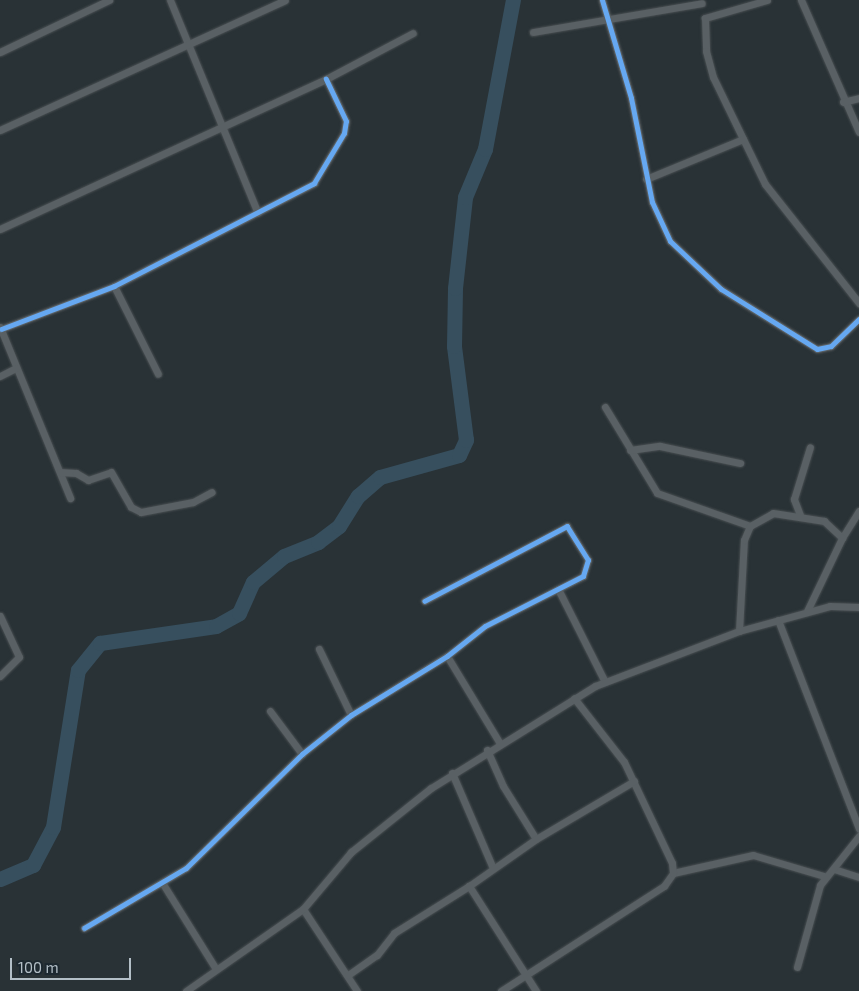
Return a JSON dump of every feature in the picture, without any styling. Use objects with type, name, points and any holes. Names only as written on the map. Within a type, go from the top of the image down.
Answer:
[{"type":"street","points":[[0,52],[109,0]]},
{"type":"street","points":[[170,0],[258,213]]},
{"type":"street","points":[[0,130],[187,41],[285,0]]},
{"type":"street","points":[[602,0],[631,98],[646,179],[657,220],[670,241],[720,289],[818,349],[831,346],[859,319]]},
{"type":"street","points":[[705,18],[767,0]]},
{"type":"street","points":[[801,0],[843,102],[859,132]]},
{"type":"street","points":[[532,32],[608,22],[702,2],[705,18],[706,51],[713,76],[742,139],[785,214],[859,303]]},
{"type":"street","points":[[0,229],[326,79],[413,33]]},
{"type":"street","points":[[70,498],[0,328],[114,286],[314,183],[344,133],[343,110],[326,79]]},
{"type":"street","points":[[843,102],[859,98]]},
{"type":"street","points":[[646,179],[742,139]]},
{"type":"street","points":[[114,286],[158,374]]},
{"type":"street","points":[[0,376],[16,368]]},
{"type":"street","points":[[605,407],[630,450],[664,499],[750,526]]},
{"type":"street","points":[[630,450],[660,446],[740,463]]},
{"type":"street","points":[[800,515],[794,499],[810,447]]},
{"type":"street","points":[[60,472],[76,473],[88,480],[110,472],[131,507],[141,512],[193,502],[212,492]]},
{"type":"street","points":[[806,611],[842,538],[859,511]]},
{"type":"street","points":[[739,631],[741,559],[750,526],[773,513],[800,515],[832,526],[842,538]]},
{"type":"street","points":[[84,928],[163,884],[186,868],[302,754],[351,715],[447,656],[485,626],[558,589],[588,570],[582,544],[567,526],[424,601]]},
{"type":"street","points":[[558,589],[605,682]]},
{"type":"street","points":[[186,991],[303,909],[351,852],[452,774],[486,750],[574,698],[605,682],[739,631],[806,611],[859,607]]},
{"type":"street","points":[[0,616],[19,657],[0,676]]},
{"type":"street","points":[[778,620],[857,816],[859,829]]},
{"type":"street","points":[[318,649],[351,715]]},
{"type":"street","points":[[447,656],[499,742]]},
{"type":"street","points":[[574,698],[634,781],[673,873]]},
{"type":"street","points":[[270,711],[302,754]]},
{"type":"street","points":[[486,750],[536,839]]},
{"type":"street","points":[[452,774],[493,868]]},
{"type":"street","points":[[348,975],[377,955],[394,933],[469,886],[536,839],[634,781]]},
{"type":"street","points":[[797,967],[824,876],[834,869],[859,836]]},
{"type":"street","points":[[502,991],[528,977],[664,886],[673,873],[753,854],[824,876]]},
{"type":"street","points":[[834,869],[859,877]]},
{"type":"street","points":[[163,884],[216,969]]},
{"type":"street","points":[[469,886],[536,991]]},
{"type":"street","points":[[303,909],[357,991]]},
{"type":"waterway","points":[[0,879],[33,865],[53,827],[78,670],[100,643],[216,626],[239,613],[253,582],[284,556],[318,542],[339,526],[358,496],[380,477],[459,455],[466,440],[454,346],[455,288],[465,197],[485,149],[513,0]]},
{"type":"cycle path","points":[[602,0],[631,98],[652,202],[670,241],[721,289],[817,349],[831,346],[859,319]]},
{"type":"cycle path","points":[[1,329],[114,286],[314,183],[344,133],[346,121],[326,79]]},
{"type":"cycle path","points":[[84,928],[186,868],[302,754],[351,715],[447,656],[485,626],[583,576],[588,560],[567,526],[424,601]]}]
